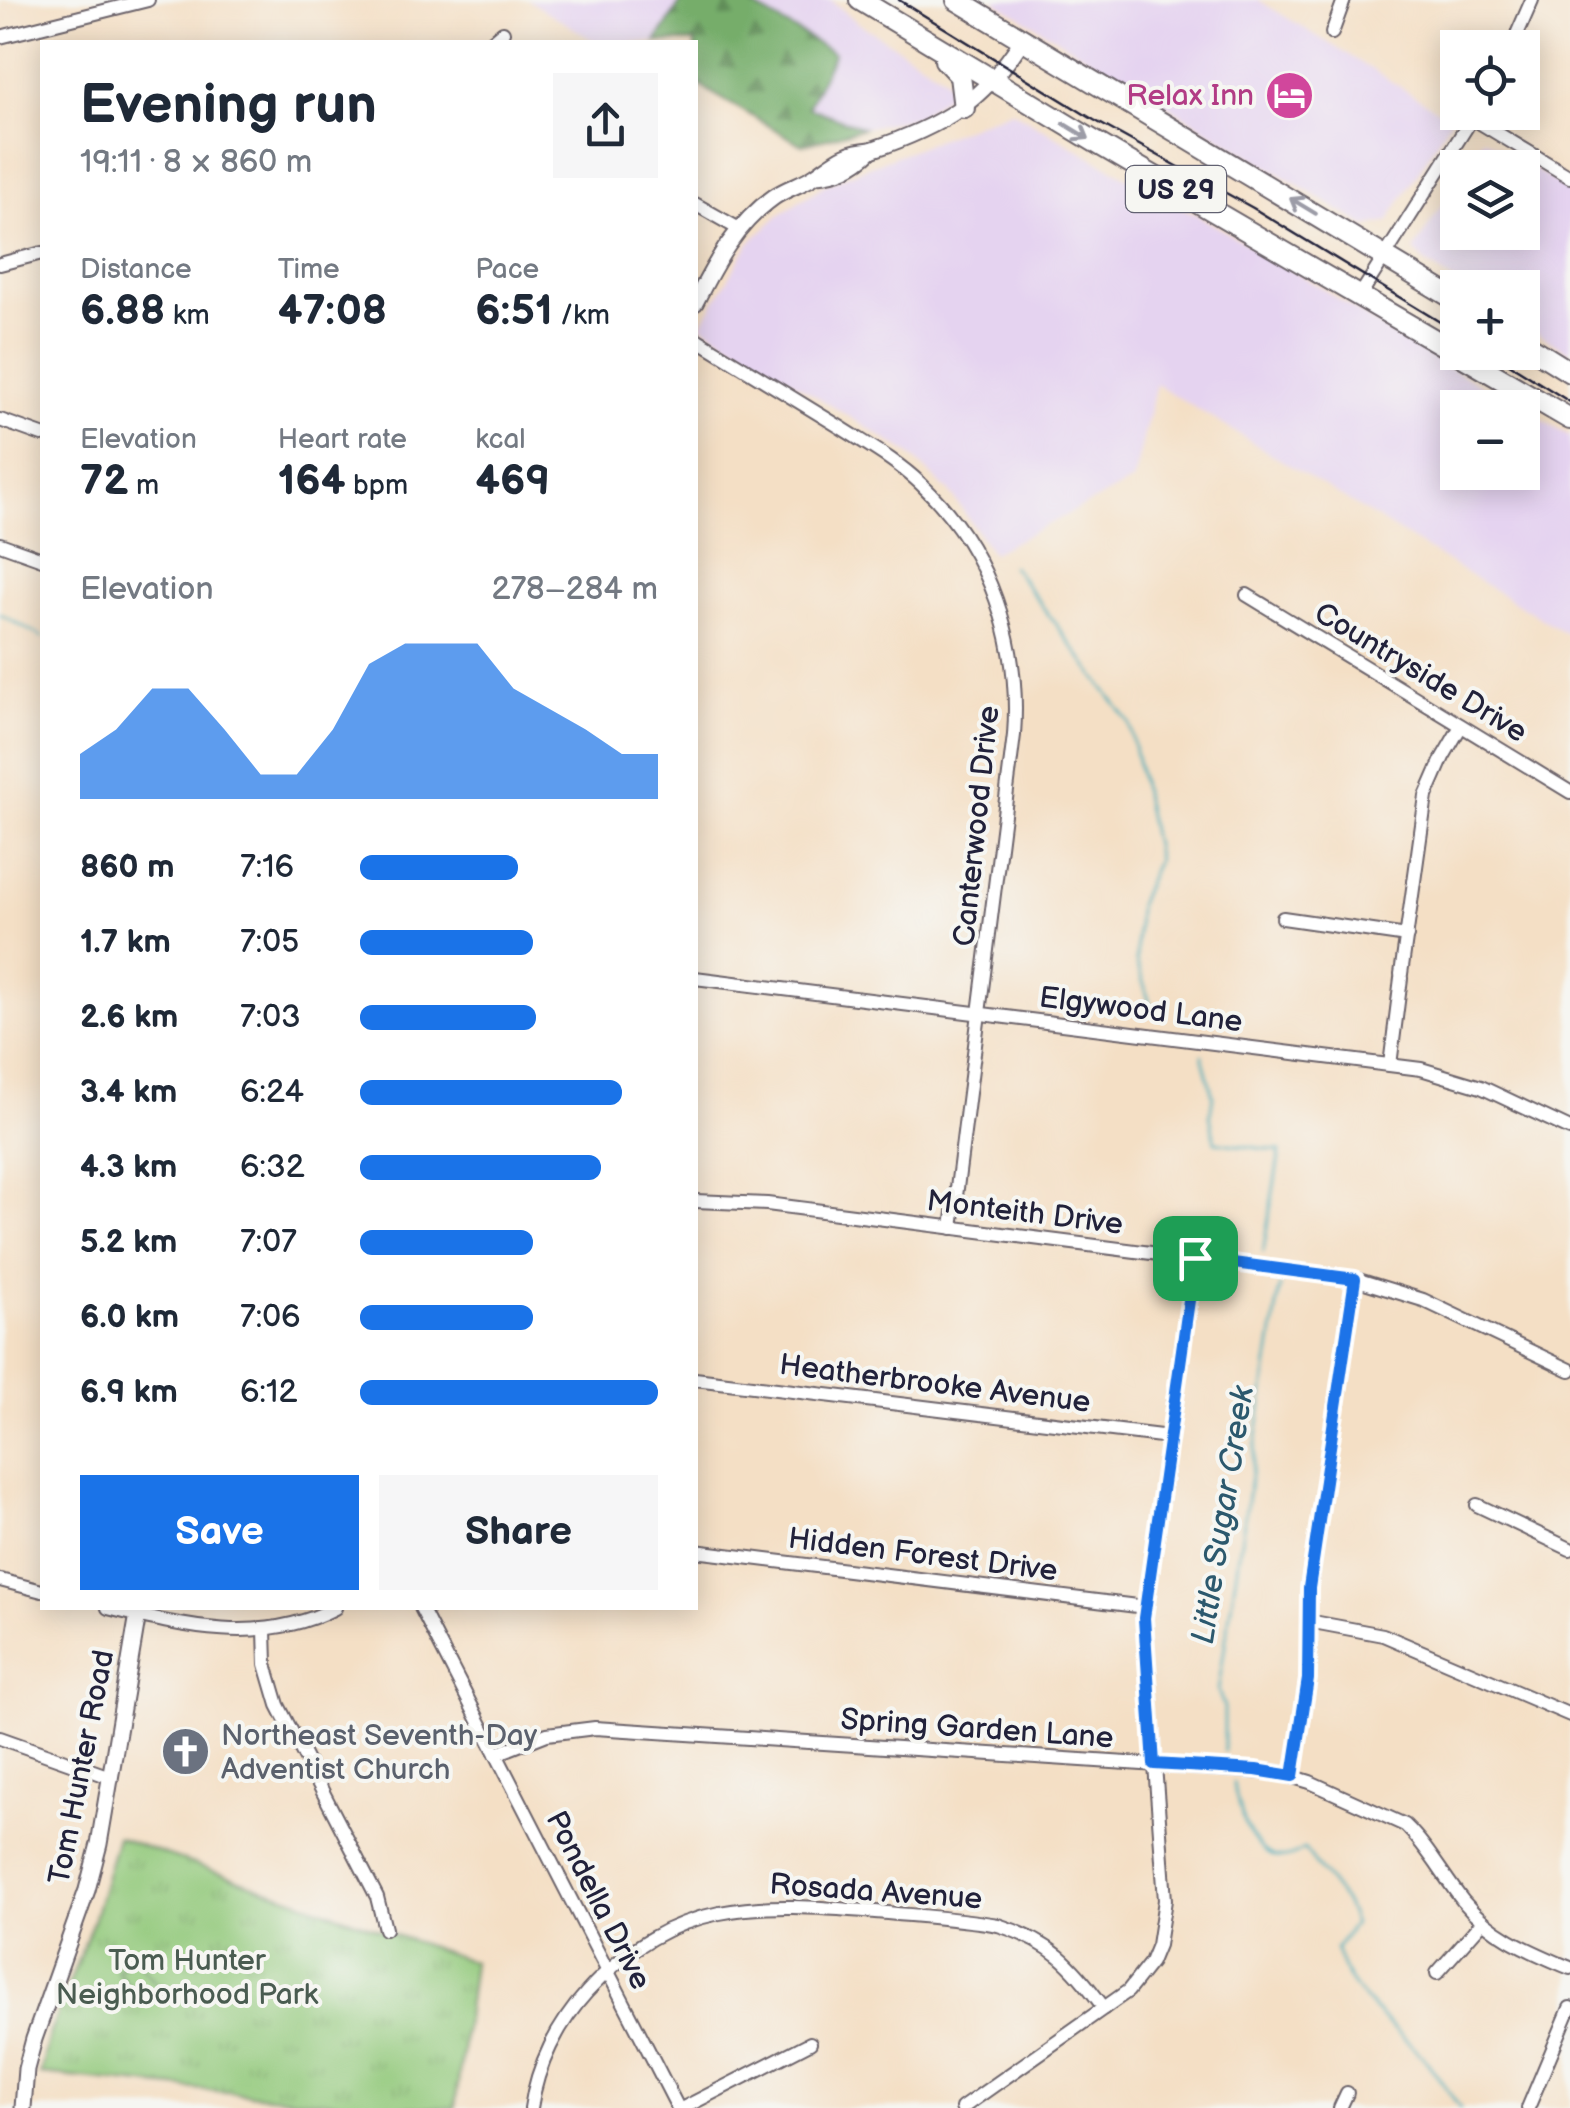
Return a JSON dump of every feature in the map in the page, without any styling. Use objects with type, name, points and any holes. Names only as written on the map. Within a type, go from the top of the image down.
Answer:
[{"type":"main road","name":"US 29","points":[[860,0],[1570,419]]},
{"type":"main road","name":"US 29","points":[[958,0],[1440,290]]},
{"type":"main road","points":[[926,41],[960,76],[964,108]]},
{"type":"main road","points":[[1540,353],[1570,372]]},
{"type":"street","points":[[0,37],[148,0]]},
{"type":"street","points":[[1332,33],[1344,0]]},
{"type":"street","points":[[1519,30],[1532,0]]},
{"type":"street","points":[[493,40],[502,32]]},
{"type":"street","points":[[698,298],[739,229],[778,194],[816,175],[831,174],[860,161],[871,150],[915,134],[964,108],[993,81],[1023,39]]},
{"type":"street","points":[[1360,297],[1465,130]]},
{"type":"street","points":[[1498,130],[1570,176]]},
{"type":"street","points":[[698,206],[739,229]]},
{"type":"street","points":[[0,264],[40,254]]},
{"type":"street","name":"Canterwood Drive","points":[[698,340],[907,471],[964,534],[994,592],[1010,648],[1016,720],[952,1228]]},
{"type":"street","points":[[0,420],[40,435]]},
{"type":"street","points":[[0,544],[40,558]]},
{"type":"street","name":"Countryside Drive","points":[[1247,594],[1570,792]]},
{"type":"street","points":[[1390,1065],[1426,796],[1442,757],[1461,726]]},
{"type":"street","points":[[1283,918],[1407,936]]},
{"type":"street","name":"Elgywood Lane","points":[[698,978],[1437,1072],[1482,1087],[1570,1129]]},
{"type":"street","name":"Monteith Drive","points":[[698,1201],[767,1204],[1355,1279],[1423,1300],[1570,1370]]},
{"type":"street","points":[[962,2108],[1104,2008],[1140,1977],[1161,1936],[1166,1900],[1144,1656],[1145,1607],[1195,1258]]},
{"type":"street","points":[[1293,1776],[1308,1679],[1309,1588],[1355,1279]]},
{"type":"street","name":"Heatherbrooke Avenue","points":[[698,1379],[1169,1437]]},
{"type":"street","points":[[1478,1505],[1570,1550]]},
{"type":"street","name":"Hidden Forest Drive","points":[[698,1551],[1145,1607]]},
{"type":"street","points":[[0,1580],[40,1590]]},
{"type":"street","points":[[139,1611],[228,1631],[266,1630],[330,1610]]},
{"type":"street","name":"Pondella Drive","points":[[423,1610],[680,2108]]},
{"type":"street","name":"Tom Hunter Road","points":[[23,2108],[26,2070],[34,2039],[100,1844],[139,1611]]},
{"type":"street","points":[[1308,1621],[1383,1634],[1568,1708]]},
{"type":"street","points":[[266,1630],[266,1664],[278,1704],[377,1897],[386,1929]]},
{"type":"street","name":"Spring Garden Lane","points":[[496,1754],[547,1734],[595,1728],[1256,1770],[1293,1776],[1405,1826],[1483,1921],[1518,1947],[1570,1968]]},
{"type":"street","points":[[0,1738],[110,1778]]},
{"type":"street","name":"Rosada Avenue","points":[[531,2108],[542,2064],[564,2022],[607,1970],[634,1949],[682,1923],[736,1909],[804,1906],[977,1921],[1027,1934],[1066,1960],[1104,2008]]},
{"type":"street","points":[[1437,1973],[1483,1921]]},
{"type":"street","points":[[1528,2108],[1565,2035],[1570,2008]]},
{"type":"street","points":[[680,2108],[810,2043]]},
{"type":"street","points":[[1340,2108],[1347,2092]]},
{"type":"shaded area","points":[[528,0],[682,0],[657,40],[593,40]]},
{"type":"shaded area","points":[[743,0],[831,0],[857,22],[943,76],[949,93],[917,117],[863,128],[808,107],[834,53]]},
{"type":"shaded area","points":[[993,0],[1258,0],[1440,111],[1440,130],[1444,130],[1388,222],[1367,227]]},
{"type":"shaded area","points":[[1011,110],[1317,285],[1440,362],[1440,370],[1454,370],[1489,390],[1440,390],[1440,490],[1540,490],[1540,419],[1570,436],[1570,636],[1156,384],[1133,481],[992,553],[953,496],[908,453],[701,325],[750,242],[779,215],[826,184]]},
{"type":"shaded area","points":[[1483,138],[1503,150],[1476,150]]},
{"type":"shaded area","points":[[1540,173],[1570,191],[1570,353],[1540,334],[1540,270],[1440,272],[1414,250],[1440,208],[1440,250],[1540,250]]},
{"type":"green space","points":[[682,0],[743,0],[834,53],[808,107],[863,128],[802,145],[698,85],[698,40],[657,40]]},
{"type":"green space","name":"Tom Hunter Neighborhood Park","points":[[117,1837],[473,1962],[455,2108],[393,2108],[40,2074],[49,2035],[93,1921]]},
{"type":"green space","points":[[134,1957],[160,1988],[142,2003],[117,1971]]},
{"type":"waterway","name":"Little Sugar Creek","points":[[1012,566],[1129,722],[1157,860],[1138,904],[1136,961],[1153,1012]]},
{"type":"waterway","points":[[0,614],[40,636]]},
{"type":"waterway","name":"Little Sugar Creek","points":[[1202,1055],[1213,1096],[1210,1115],[1215,1142],[1280,1151],[1263,1252]]},
{"type":"waterway","name":"Little Sugar Creek","points":[[1224,1751],[1224,1707],[1218,1691],[1280,1286]]},
{"type":"waterway","name":"Little Sugar Creek","points":[[1233,1783],[1254,1840],[1275,1856],[1288,1856],[1304,1849],[1346,1904],[1354,1924],[1336,1948],[1349,1979],[1423,2057],[1460,2108]]},
{"type":"tram line","points":[[899,0],[1094,120],[1253,208],[1440,322]]},
{"type":"tram line","points":[[1519,370],[1570,402]]},
{"type":"place","name":"Relax Inn","points":[[1289,95]]},
{"type":"place","name":"Northeast Seventh-Day Adventist Church","points":[[186,1752]]},
{"type":"route","points":[[1195,1258],[1355,1279],[1309,1588],[1308,1679],[1293,1776],[1154,1764],[1144,1618],[1195,1258]]}]
